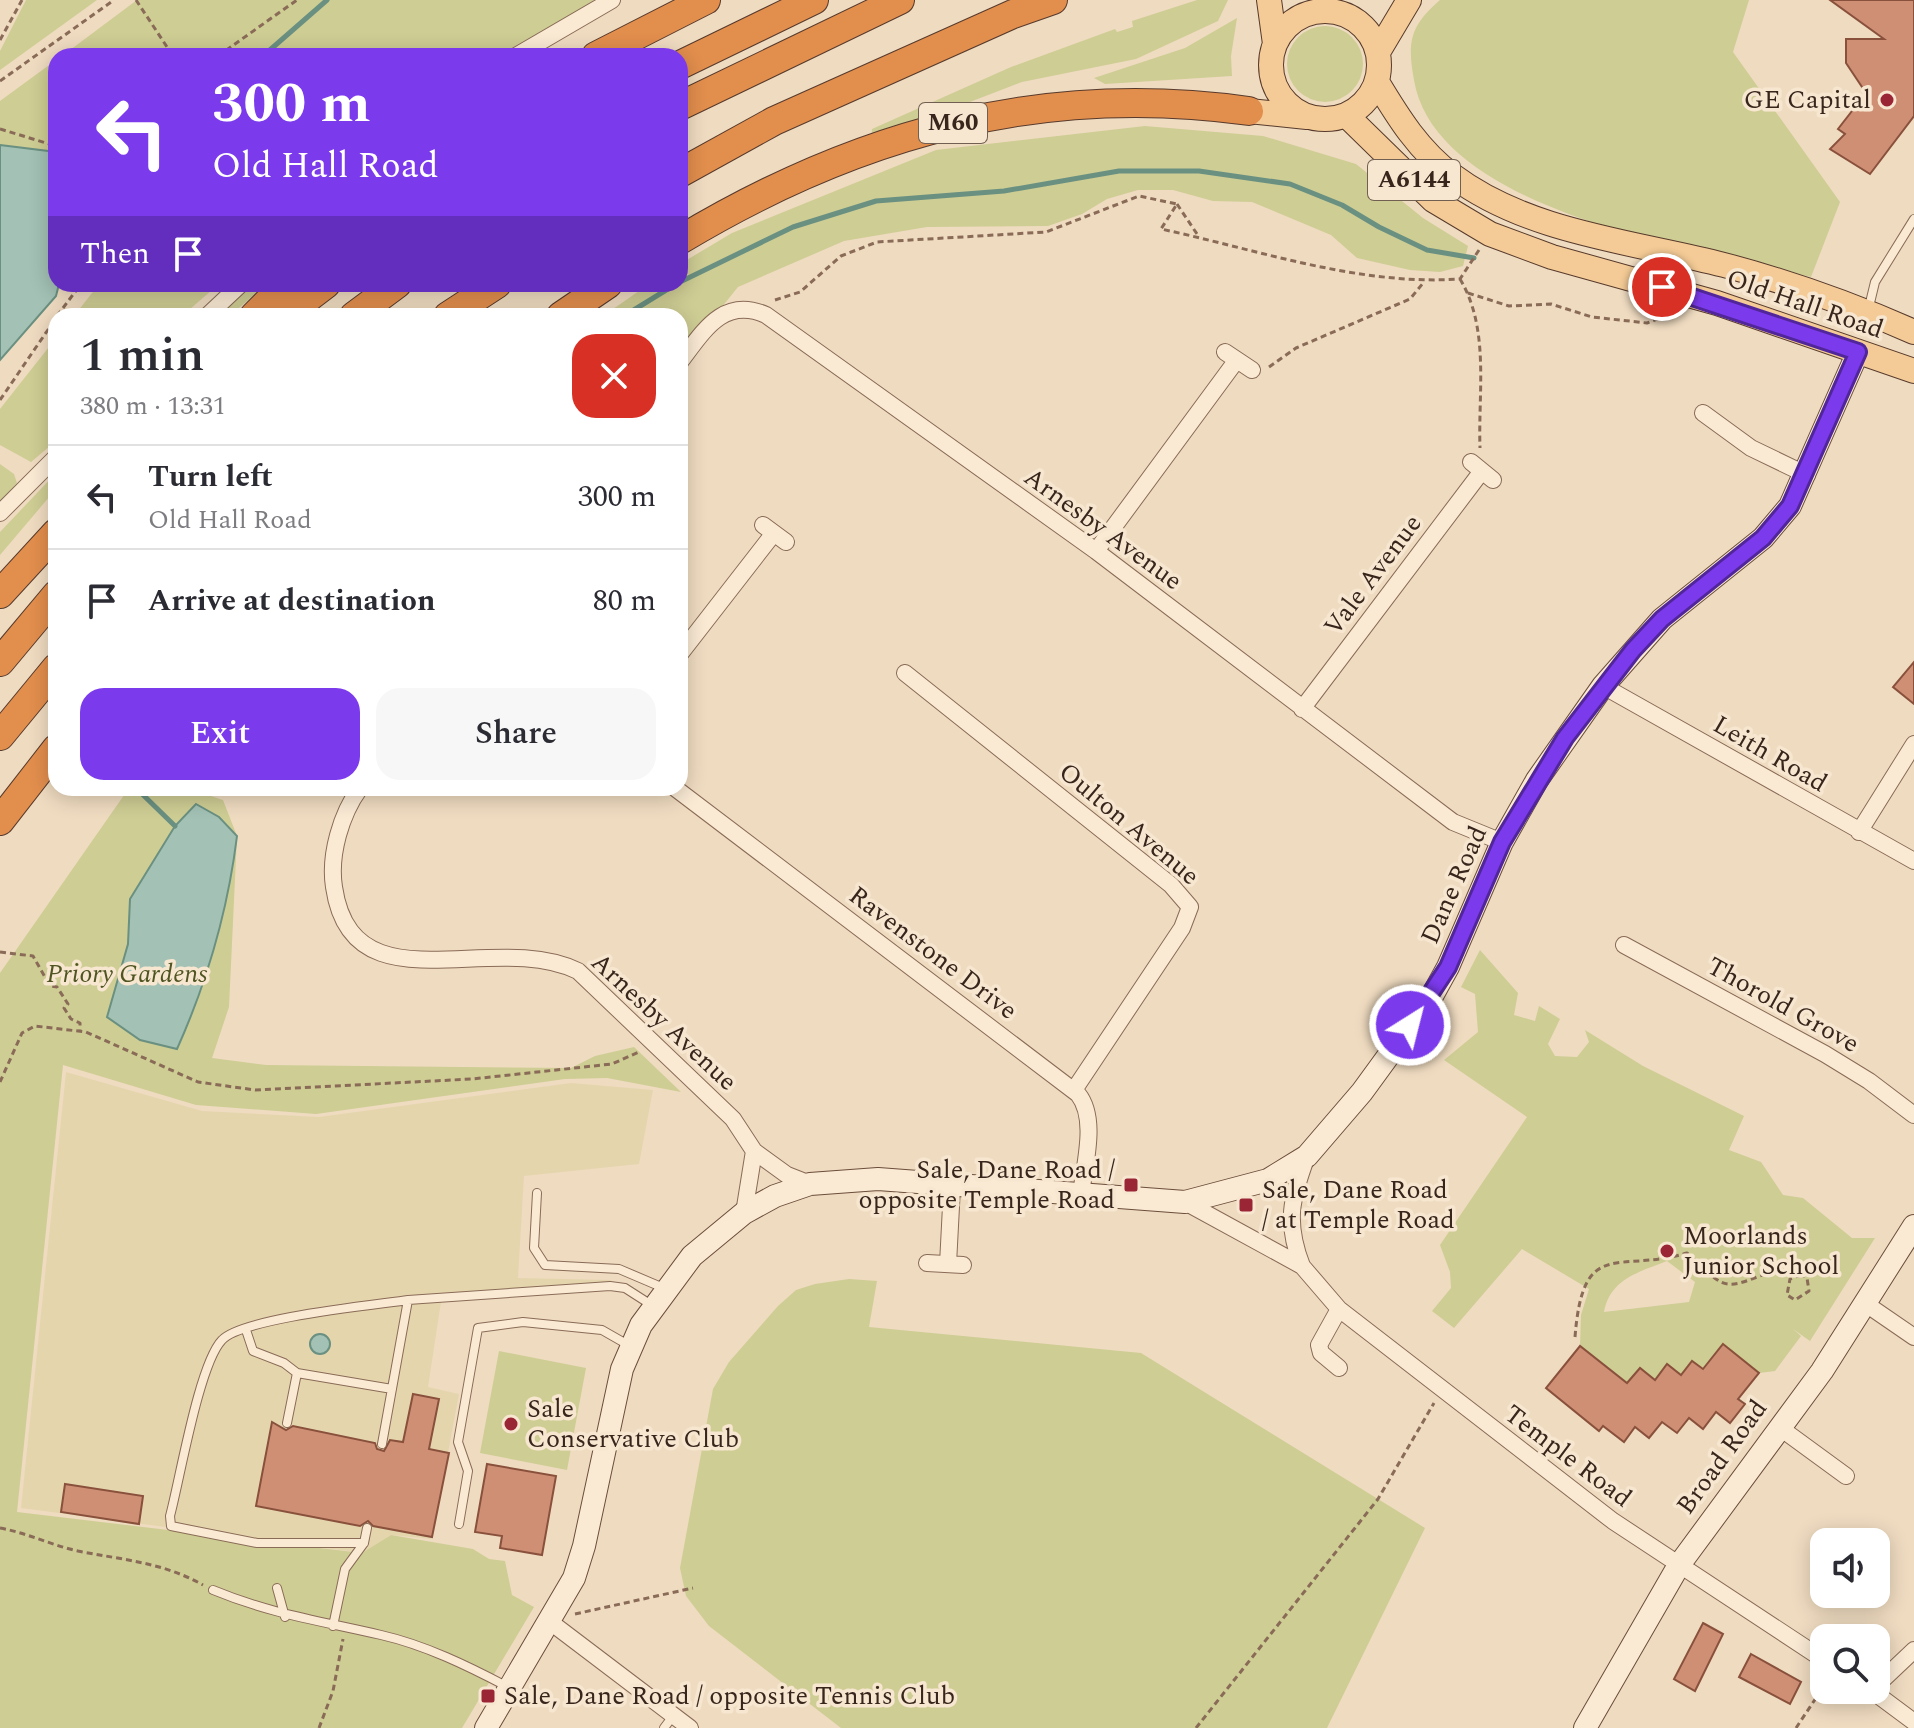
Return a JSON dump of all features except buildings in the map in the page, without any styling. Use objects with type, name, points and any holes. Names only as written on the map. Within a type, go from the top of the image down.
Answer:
[{"type":"highway","points":[[612,48],[706,0]]},
{"type":"highway","points":[[688,61],[814,0]]},
{"type":"highway","points":[[688,102],[900,0]]},
{"type":"highway","points":[[688,169],[774,121],[1013,14],[1053,0]]},
{"type":"highway","points":[[688,81],[709,70],[837,31]]},
{"type":"highway","name":"M60","points":[[688,235],[846,158],[941,125],[1036,108],[1122,102],[1195,104],[1249,111]]},
{"type":"highway","points":[[262,308],[278,292]]},
{"type":"highway","points":[[294,308],[315,292]]},
{"type":"highway","points":[[365,308],[386,292]]},
{"type":"highway","points":[[460,308],[485,292]]},
{"type":"highway","points":[[484,308],[502,292]]},
{"type":"highway","points":[[573,308],[596,292]]},
{"type":"highway","points":[[0,594],[48,542]]},
{"type":"highway","points":[[0,662],[48,605]]},
{"type":"highway","points":[[0,736],[48,678]]},
{"type":"highway","points":[[6,814],[48,759]]},
{"type":"highway","points":[[6,814],[48,769]]},
{"type":"main road","points":[[1269,0],[1275,44],[1271,62],[1273,80],[1281,96],[1293,109],[1309,117]]},
{"type":"main road","points":[[1378,52],[1409,0]]},
{"type":"main road","points":[[1249,111],[1328,119],[1346,115],[1370,96],[1377,82],[1378,52],[1371,35],[1358,21],[1341,13],[1317,5],[1294,21],[1275,44]]},
{"type":"main road","name":"Old Hall Road","points":[[1377,82],[1410,137],[1453,176],[1503,205],[1562,226],[1727,266],[1867,311],[1914,332]]},
{"type":"main road","name":"Old Hall Road","points":[[1346,115],[1433,200],[1490,234],[1552,257],[1717,303],[1914,371]]},
{"type":"main road","name":"Dane Road","points":[[486,1728],[574,1578],[584,1546],[611,1409],[631,1346],[660,1298],[692,1256],[744,1213],[810,1184],[878,1179],[952,1187],[1185,1202],[1268,1180],[1307,1156],[1362,1092],[1432,996],[1448,967],[1502,842],[1537,780],[1603,686],[1662,619],[1763,538],[1790,506],[1807,475],[1858,352],[1867,311]]},
{"type":"main road","name":"Broad Road","points":[[1585,1728],[1679,1565],[1866,1304],[1914,1226]]},
{"type":"street","points":[[530,48],[612,0]]},
{"type":"street","points":[[216,308],[232,292]]},
{"type":"street","points":[[688,352],[720,314],[746,309],[766,315]]},
{"type":"street","name":"Arnesby Avenue","points":[[766,315],[1096,551],[1453,822],[1502,842]]},
{"type":"street","points":[[1096,551],[1238,361]]},
{"type":"street","points":[[1703,413],[1751,448],[1807,475]]},
{"type":"street","points":[[0,513],[48,465]]},
{"type":"street","name":"Vale Avenue","points":[[1302,709],[1482,471]]},
{"type":"street","points":[[688,644],[774,534]]},
{"type":"street","name":"Oulton Avenue","points":[[905,673],[1187,900],[1189,915],[1182,928],[1074,1090]]},
{"type":"street","name":"Leith Road","points":[[1603,686],[1914,861]]},
{"type":"street","points":[[1859,832],[1914,744]]},
{"type":"street","name":"Arnesby Avenue","points":[[356,796],[338,836],[332,873],[339,910],[353,938],[386,957],[405,960],[512,955],[556,960],[578,971],[733,1119],[754,1151],[787,1175],[810,1184]]},
{"type":"street","name":"Ravenstone Drive","points":[[686,796],[1074,1090]]},
{"type":"street","name":"Thorold Grove","points":[[1624,945],[1825,1054],[1869,1081],[1914,1115]]},
{"type":"street","points":[[1074,1090],[1085,1103],[1088,1121],[1081,1195]]},
{"type":"street","points":[[744,1213],[754,1151]]},
{"type":"street","name":"Temple Road","points":[[1307,1156],[1294,1190],[1291,1237],[1302,1266],[1339,1309],[1613,1521],[1810,1651]]},
{"type":"street","points":[[927,1263],[956,1264],[952,1187]]},
{"type":"street","name":"Temple Road","points":[[1185,1202],[1302,1266]]},
{"type":"street","points":[[1866,1304],[1914,1337]]},
{"type":"street","points":[[1339,1309],[1319,1345],[1321,1353],[1339,1368]]},
{"type":"street","points":[[1779,1427],[1846,1475]]},
{"type":"street","points":[[549,1621],[669,1722],[690,1728]]},
{"type":"street","points":[[1890,1672],[1914,1650]]},
{"type":"street","points":[[1890,1703],[1914,1722]]},
{"type":"lane","points":[[1867,311],[1875,282],[1907,224],[1914,219]]},
{"type":"lane","points":[[537,1193],[534,1248],[545,1265],[619,1269],[660,1298]]},
{"type":"lane","points":[[364,1543],[257,1543],[171,1526],[206,1371],[220,1342],[246,1330],[308,1314],[408,1300],[610,1286],[660,1298]]},
{"type":"lane","points":[[382,1444],[408,1300]]},
{"type":"lane","points":[[459,1524],[468,1471],[458,1442],[478,1328],[523,1322],[602,1330],[631,1346]]},
{"type":"lane","points":[[246,1330],[253,1351],[284,1363],[297,1373],[392,1389]]},
{"type":"lane","points":[[287,1423],[297,1373]]},
{"type":"lane","points":[[333,1626],[345,1569],[364,1543],[367,1528]]},
{"type":"lane","points":[[277,1588],[285,1617]]},
{"type":"lane","points":[[213,1590],[285,1617],[384,1636],[448,1659],[510,1688]]},
{"type":"path","points":[[0,40],[22,0]]},
{"type":"path","points":[[0,81],[114,0]]},
{"type":"path","points":[[136,0],[168,48]]},
{"type":"path","points":[[229,48],[297,0]]},
{"type":"path","points":[[0,129],[48,144]]},
{"type":"path","points":[[766,315],[777,297],[800,292],[841,256],[877,242],[1046,232],[1139,196],[1177,204],[1199,237]]},
{"type":"path","points":[[1177,204],[1161,229],[1368,277],[1424,282],[1460,279]]},
{"type":"path","points":[[1460,279],[1490,234]]},
{"type":"path","points":[[1460,279],[1468,293],[1480,342],[1482,471]]},
{"type":"path","points":[[1238,361],[1272,367],[1296,348],[1410,299],[1424,282]]},
{"type":"path","points":[[1468,293],[1509,306],[1551,304],[1592,317],[1647,323],[1681,310]]},
{"type":"path","points":[[0,400],[48,330]]},
{"type":"path","points":[[0,952],[33,956],[50,986],[57,987],[68,1004],[64,1008],[71,1019],[80,1023],[80,1031]]},
{"type":"path","points":[[0,1082],[22,1033],[35,1026],[80,1031],[198,1082],[255,1090],[472,1079],[612,1064],[656,1045]]},
{"type":"path","points":[[1575,1337],[1582,1291],[1591,1275],[1604,1264],[1687,1253],[1723,1282],[1736,1283],[1776,1270],[1793,1270],[1807,1278],[1809,1291],[1804,1298],[1795,1300],[1787,1295],[1786,1287],[1790,1279],[1801,1275]]},
{"type":"path","points":[[1196,1728],[1378,1499],[1442,1389]]},
{"type":"path","points":[[0,1528],[77,1550],[142,1560],[175,1569],[213,1590]]},
{"type":"path","points":[[549,1621],[693,1588]]},
{"type":"path","points":[[319,1728],[333,1691],[345,1628]]},
{"type":"path","points":[[1796,1728],[1812,1704]]},
{"type":"shaded area","points":[[0,145],[48,151],[48,292],[57,292],[0,360]]},
{"type":"shaded area","points":[[196,804],[219,817],[237,836],[215,945],[177,1049],[140,1040],[107,1017],[128,944],[130,899],[175,826]]},
{"type":"shaded area","points":[[66,1072],[202,1111],[319,1117],[571,1083],[653,1090],[639,1164],[524,1176],[518,1278],[611,1280],[610,1286],[441,1302],[428,1387],[459,1394],[432,1539],[391,1535],[363,1553],[21,1508]]},
{"type":"shaded area","points":[[320,1334],[327,1337],[330,1344],[327,1351],[320,1354],[313,1351],[310,1344],[313,1337]]},
{"type":"green space","points":[[26,0],[97,0],[0,70],[0,51]]},
{"type":"green space","points":[[137,0],[594,0],[519,48],[73,48]]},
{"type":"green space","points":[[1197,0],[1228,0],[1218,21],[1136,59],[1022,82],[871,140],[872,129],[1011,67],[1115,29],[1117,32],[1133,27],[1132,21]]},
{"type":"green space","points":[[1440,0],[1749,0],[1733,52],[1840,202],[1811,277],[1706,254],[1580,218],[1521,193],[1470,163],[1433,125],[1414,80],[1411,55],[1413,36],[1422,18]]},
{"type":"green space","points":[[1237,18],[1231,56],[1232,76],[1105,84],[1094,78],[1185,48]]},
{"type":"green space","points":[[1325,26],[1340,29],[1352,37],[1360,49],[1363,64],[1360,79],[1352,91],[1340,99],[1325,102],[1310,99],[1298,91],[1290,79],[1287,64],[1290,49],[1298,37],[1310,29]]},
{"type":"green space","points":[[48,66],[48,151],[0,145],[0,101]]},
{"type":"green space","points":[[1145,126],[1263,136],[1356,164],[1423,218],[1468,246],[1463,266],[1440,272],[1410,270],[1357,258],[1331,235],[1252,202],[1213,201],[1173,190],[1138,190],[1107,199],[1082,214],[1048,226],[927,227],[844,241],[738,287],[688,349],[688,308],[614,308],[638,292],[688,292],[688,259],[732,233],[936,150]]},
{"type":"green space","points":[[93,292],[210,292],[191,308],[80,308]]},
{"type":"green space","points":[[242,292],[257,292],[239,308],[224,308]]},
{"type":"green space","points":[[48,348],[48,448],[31,462],[0,445],[0,409]]},
{"type":"green space","points":[[0,464],[14,474],[17,483],[0,502]]},
{"type":"green space","points":[[48,481],[48,498],[0,555],[0,532]]},
{"type":"green space","name":"Priory Gardens","points":[[123,796],[211,796],[223,800],[237,836],[229,1007],[212,1058],[266,1065],[571,1068],[595,1056],[634,1047],[681,1092],[607,1078],[565,1079],[316,1114],[196,1105],[63,1065],[17,1512],[362,1553],[391,1535],[473,1549],[489,1559],[505,1561],[512,1595],[534,1607],[462,1728],[0,1728],[0,973]]},
{"type":"green space","points":[[1480,950],[1518,993],[1514,1015],[1535,1021],[1539,1006],[1560,1019],[1548,1044],[1555,1056],[1577,1057],[1589,1042],[1585,1030],[1643,1066],[1744,1116],[1729,1150],[1761,1162],[1783,1195],[1803,1198],[1852,1238],[1875,1238],[1810,1341],[1793,1329],[1801,1336],[1775,1371],[1759,1373],[1723,1344],[1703,1369],[1692,1361],[1681,1375],[1667,1365],[1655,1380],[1640,1368],[1627,1383],[1580,1346],[1581,1315],[1589,1289],[1522,1249],[1454,1328],[1432,1311],[1451,1288],[1450,1272],[1440,1245],[1527,1117],[1444,1060],[1478,1032],[1475,994],[1461,987]],"holes":[[[1667,1261],[1695,1282],[1689,1302],[1604,1312],[1607,1301],[1619,1284],[1636,1273]]]},
{"type":"green space","points":[[849,1279],[877,1281],[869,1327],[1141,1353],[1425,1528],[1327,1728],[841,1728],[709,1626],[686,1596],[680,1568],[713,1389],[729,1362],[796,1290]]},
{"type":"green space","points":[[499,1351],[586,1368],[567,1470],[480,1453]]},
{"type":"waterway","points":[[272,48],[327,0]]},
{"type":"waterway","points":[[688,278],[793,227],[876,201],[1004,191],[1119,171],[1199,171],[1290,184],[1342,205],[1427,250],[1474,258]]},
{"type":"waterway","points":[[637,308],[663,292]]},
{"type":"waterway","points":[[144,796],[175,826]]},
{"type":"place","name":"GE Capital","points":[[1887,100]]},
{"type":"place","name":"Sale, Dane Road / opposite Temple Road","points":[[1131,1185]]},
{"type":"place","name":"Sale, Dane Road / at Temple Road","points":[[1246,1205]]},
{"type":"place","name":"Moorlands Junior School","points":[[1667,1251]]},
{"type":"place","name":"Sale Conservative Club","points":[[511,1424]]},
{"type":"place","name":"Sale, Dane Road / opposite Tennis Club","points":[[488,1696]]},
{"type":"route","points":[[1410,1025],[1432,996],[1448,967],[1502,842],[1537,780],[1603,686],[1633,650],[1662,619],[1763,538],[1790,506],[1807,475],[1858,352],[1662,287]]}]
